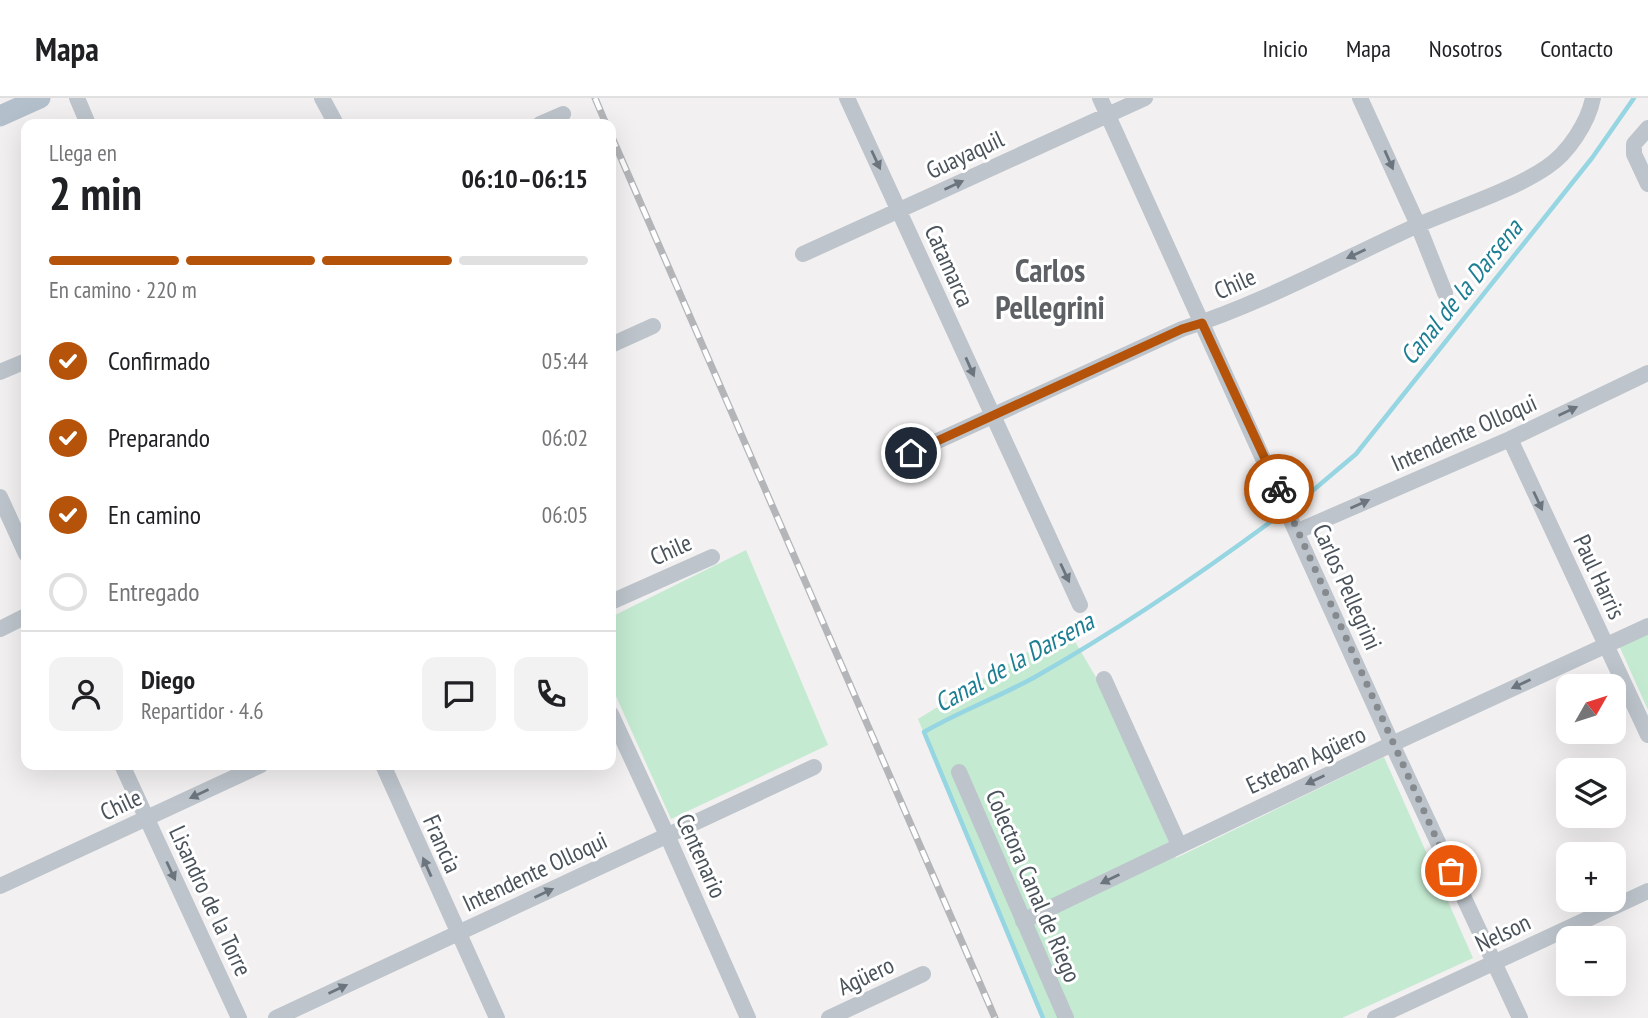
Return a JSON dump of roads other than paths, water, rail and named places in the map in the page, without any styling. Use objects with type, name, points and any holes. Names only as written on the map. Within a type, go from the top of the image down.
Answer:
[{"type":"main road","points":[[0,116],[40,98]]},
{"type":"street","points":[[77,98],[86,119]]},
{"type":"street","points":[[322,98],[332,119]]},
{"type":"street","name":"Catamarca","points":[[847,98],[1080,605]]},
{"type":"street","name":"Carlos Pellegrini","points":[[1100,98],[1392,744],[1520,1018]]},
{"type":"street","name":"Guayaquil","points":[[803,254],[1145,98]]},
{"type":"street","points":[[1360,98],[1418,225],[1445,293]]},
{"type":"street","name":"Chile","points":[[896,460],[1182,329],[1202,323],[1526,179],[1563,154],[1591,110],[1593,98]]},
{"type":"street","points":[[552,119],[563,114]]},
{"type":"street","points":[[1648,128],[1634,144],[1634,154],[1648,184]]},
{"type":"street","points":[[616,343],[653,326]]},
{"type":"street","points":[[0,372],[21,362]]},
{"type":"street","name":"Intendente Olloqui","points":[[1297,531],[1510,439],[1648,373]]},
{"type":"street","name":"Paul Harris","points":[[1510,439],[1648,735]]},
{"type":"street","points":[[0,497],[21,543]]},
{"type":"street","name":"Chile","points":[[616,601],[712,557]]},
{"type":"street","points":[[0,629],[21,619]]},
{"type":"street","name":"Esteban Agüero","points":[[1023,921],[1392,744],[1648,626]]},
{"type":"street","points":[[1104,679],[1179,845]]},
{"type":"street","name":"Centenario","points":[[616,725],[748,1018]]},
{"type":"street","name":"Intendente Olloqui","points":[[276,1018],[814,767]]},
{"type":"street","name":"Lisandro de la Torre","points":[[124,770],[239,1018]]},
{"type":"street","name":"Chile","points":[[0,886],[250,770]]},
{"type":"street","name":"Francia","points":[[385,770],[496,1018]]},
{"type":"street","name":"Colectora Canal de Riego","points":[[959,772],[1066,1018]]},
{"type":"street","name":"Nelson","points":[[1376,1017],[1648,891]]},
{"type":"street","name":"Agüero","points":[[829,1018],[923,975]]},
{"type":"waterway","name":"Canal de la Darsena","points":[[1304,498],[1356,454],[1592,158],[1634,98]]},
{"type":"waterway","name":"Canal de la Darsena","points":[[1043,1018],[924,732],[1021,684],[1096,641],[1273,520]]},
{"type":"railway","points":[[595,98],[604,119]]},
{"type":"railway","points":[[616,146],[995,1018]]},
{"type":"district","name":"Carlos Pellegrini","points":[[1050,290]]}]
